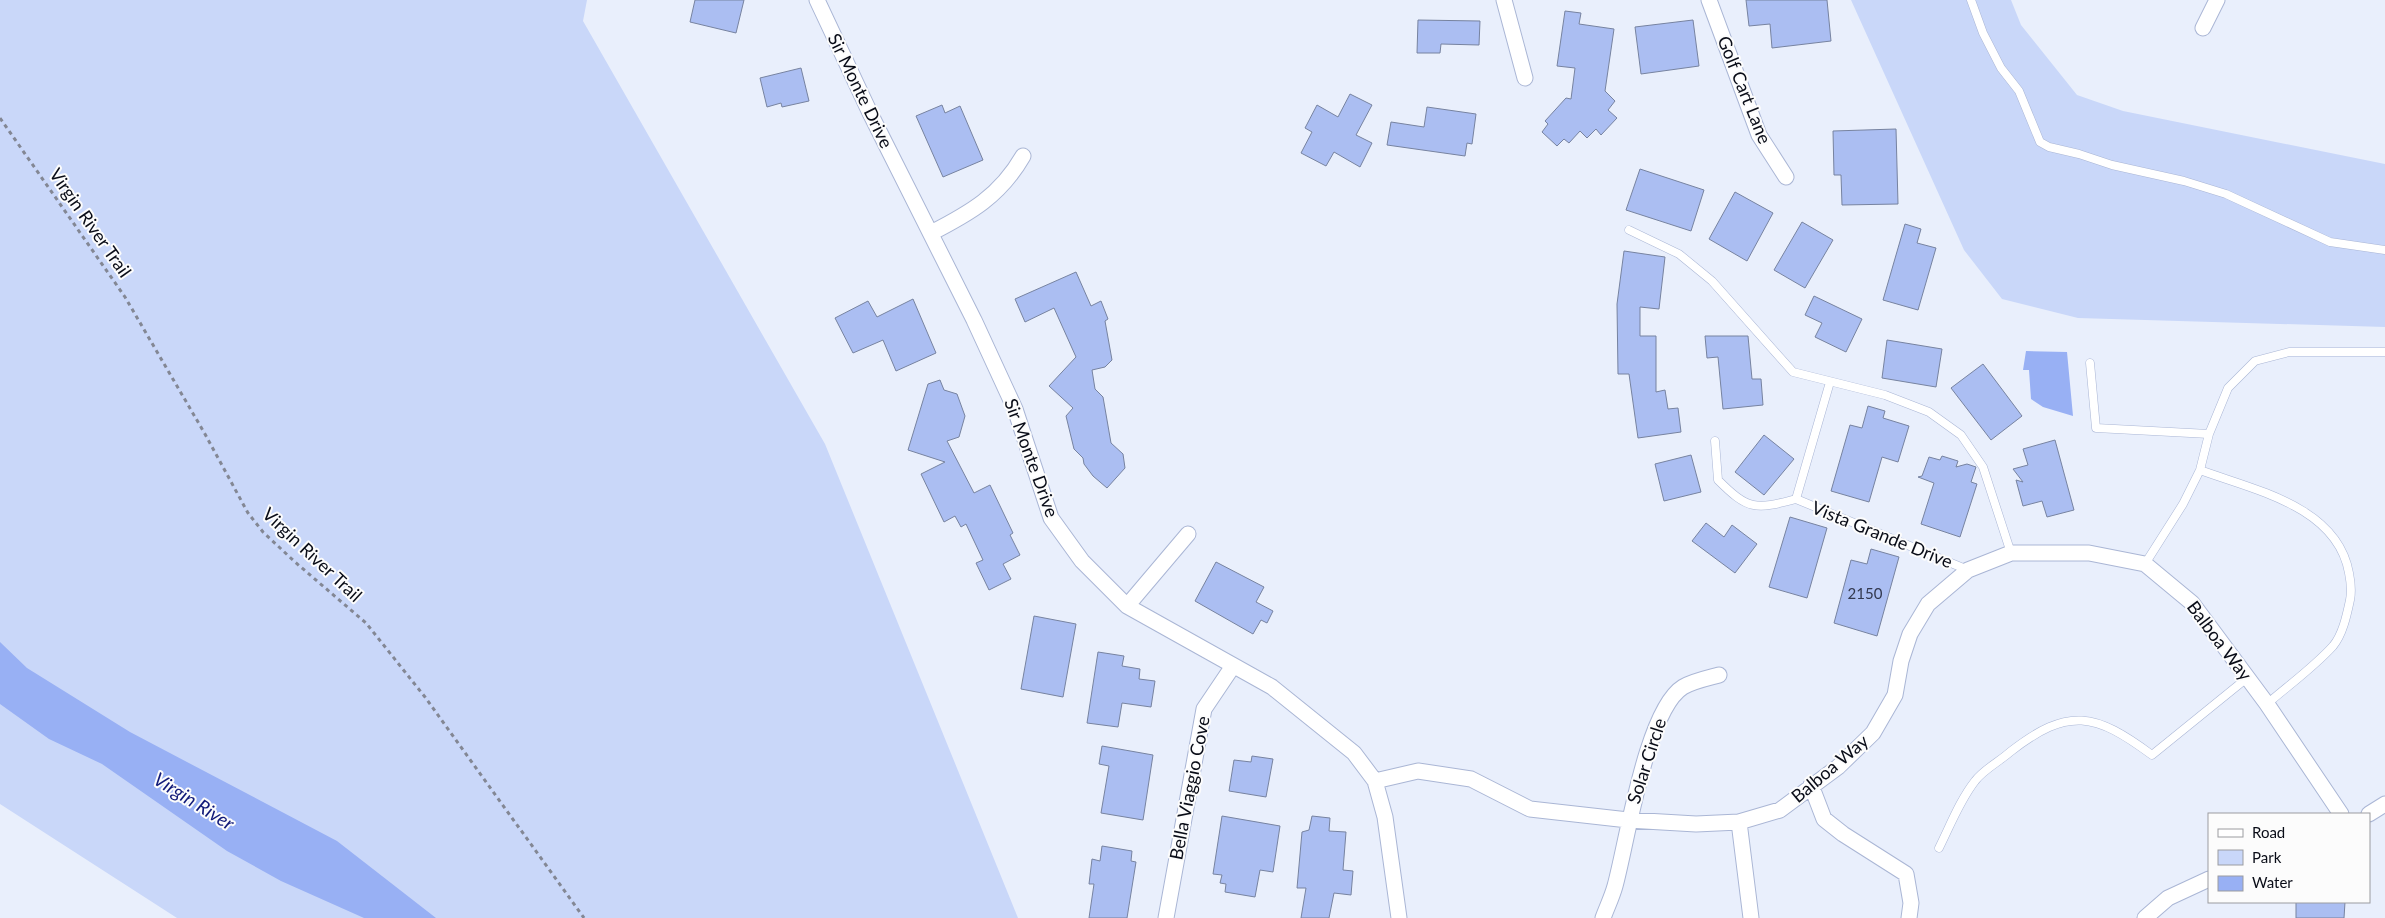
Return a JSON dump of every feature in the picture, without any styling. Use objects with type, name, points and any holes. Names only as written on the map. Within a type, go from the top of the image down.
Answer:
[{"type":"street","name":"Sir Monte Drive","points":[[817,0],[974,320],[1014,409],[1051,518],[1082,561],[1127,606],[1272,687],[1354,753],[1375,781],[1385,817],[1398,918]]},
{"type":"street","points":[[1504,0],[1525,78]]},
{"type":"street","name":"Golf Cart Lane","points":[[1709,0],[1759,135],[1786,177]]},
{"type":"street","points":[[2202,28],[2216,0]]},
{"type":"street","points":[[930,233],[971,212],[992,196],[1016,168],[1023,156]]},
{"type":"street","points":[[1127,606],[1188,534]]},
{"type":"street","name":"Balboa Way","points":[[1375,781],[1418,771],[1471,779],[1530,809],[1628,820],[1696,824],[1738,822],[1780,810],[1811,785],[1838,767],[1873,733],[1895,695],[1904,652],[1910,634],[1928,604],[1968,570],[2011,553],[2089,553],[2145,564],[2192,602],[2267,704],[2340,813]]},
{"type":"street","name":"Bella Viaggio Cove","points":[[1166,918],[1204,708],[1233,666]]},
{"type":"street","name":"Solar Circle","points":[[1602,918],[1615,886],[1628,820],[1656,728],[1668,704],[1683,687],[1719,675]]},
{"type":"street","points":[[1811,785],[1824,819],[1843,834],[1906,874],[1911,903],[1909,918]]},
{"type":"street","points":[[2370,813],[2385,804]]},
{"type":"street","points":[[1738,822],[1751,918]]},
{"type":"street","points":[[2145,918],[2168,898],[2208,879]]},
{"type":"lane","points":[[1971,0],[1983,33],[2001,68],[2019,90],[2040,142],[2049,147],[2079,154],[2112,165],[2184,181],[2226,194],[2330,242],[2385,250]]},
{"type":"lane","points":[[1629,230],[1679,254],[1712,282],[1793,372],[1885,395],[1929,412],[1961,436],[1982,467],[2011,553]]},
{"type":"lane","points":[[2145,564],[2183,504],[2200,470],[2209,434],[2228,388],[2255,361],[2289,352],[2385,352]]},
{"type":"lane","points":[[2090,363],[2096,428],[2209,434]]},
{"type":"lane","name":"Vista Grande Drive","points":[[1796,500],[1830,382]]},
{"type":"lane","name":"Vista Grande Drive","points":[[1715,441],[1718,480],[1740,502],[1766,507],[1796,500],[1968,570]]},
{"type":"lane","points":[[2200,470],[2288,502],[2315,520],[2337,542],[2347,562],[2352,590],[2347,616],[2334,644],[2267,704]]},
{"type":"lane","points":[[1939,848],[1976,780],[2020,744],[2048,726],[2068,720],[2085,720],[2119,731],[2152,755],[2247,678]]},
{"type":"path","name":"Virgin River Trail","points":[[0,118],[125,297],[205,434],[248,513],[289,556],[366,624],[425,697],[584,918]]},
{"type":"green space","points":[[0,0],[587,0],[583,21],[825,444],[1018,918],[177,918],[0,804]]},
{"type":"green space","points":[[1851,0],[2011,0],[2021,25],[2077,95],[2123,111],[2385,164],[2385,327],[2078,318],[2002,299],[1964,250]]},
{"type":"water","points":[[2026,351],[2067,352],[2073,416],[2043,407],[2031,399],[2029,370],[2023,370]]},
{"type":"water","name":"Virgin River","points":[[0,642],[27,668],[130,732],[337,841],[436,918],[364,918],[281,881],[227,851],[102,764],[49,739],[0,704]]},
{"type":"building","points":[[695,0],[744,0],[736,33],[690,22]]},
{"type":"building","points":[[1746,0],[1827,0],[1831,41],[1772,48],[1770,24],[1749,26]]},
{"type":"building","points":[[1565,11],[1581,13],[1579,24],[1614,29],[1605,91],[1615,101],[1608,110],[1617,118],[1601,135],[1596,129],[1587,138],[1580,131],[1569,143],[1564,139],[1557,146],[1542,132],[1548,124],[1545,121],[1566,98],[1571,99],[1575,68],[1557,66]]},
{"type":"building","points":[[1418,20],[1480,21],[1479,45],[1441,44],[1440,53],[1417,53]]},
{"type":"building","points":[[1693,20],[1699,66],[1641,74],[1635,27]]},
{"type":"building","points":[[801,68],[809,101],[782,107],[781,103],[767,107],[760,78]]},
{"type":"building","points":[[1350,94],[1372,105],[1356,135],[1372,143],[1360,167],[1334,152],[1326,166],[1301,153],[1312,132],[1305,128],[1317,105],[1338,117]]},
{"type":"building","points":[[942,105],[945,113],[960,106],[983,160],[943,177],[916,116]]},
{"type":"building","points":[[1427,107],[1476,114],[1472,144],[1467,143],[1465,156],[1387,145],[1391,122],[1424,127]]},
{"type":"building","points":[[1896,129],[1898,204],[1842,205],[1841,175],[1834,175],[1833,131]]},
{"type":"building","points":[[1640,169],[1704,190],[1691,231],[1626,210]]},
{"type":"building","points":[[1735,192],[1773,213],[1747,261],[1709,239]]},
{"type":"building","points":[[1802,222],[1833,240],[1805,288],[1774,270]]},
{"type":"building","points":[[1905,224],[1921,229],[1917,243],[1936,248],[1918,310],[1883,300]]},
{"type":"building","points":[[1624,251],[1665,257],[1659,309],[1640,307],[1640,336],[1656,336],[1656,392],[1665,390],[1668,409],[1678,408],[1681,432],[1638,438],[1629,374],[1618,374],[1617,304]]},
{"type":"building","points":[[1076,272],[1091,306],[1101,301],[1108,319],[1105,321],[1112,360],[1105,367],[1092,370],[1095,389],[1103,397],[1111,443],[1123,454],[1125,468],[1107,488],[1093,476],[1084,464],[1083,458],[1074,449],[1066,416],[1073,408],[1049,386],[1076,357],[1054,308],[1025,322],[1015,299]]},
{"type":"building","points":[[1814,296],[1862,319],[1846,352],[1815,337],[1822,323],[1805,315]]},
{"type":"building","points":[[913,299],[936,353],[896,371],[883,340],[853,353],[835,318],[868,301],[877,317]]},
{"type":"building","points":[[1705,336],[1748,336],[1752,379],[1761,379],[1763,405],[1723,409],[1718,357],[1707,358]]},
{"type":"building","points":[[1887,340],[1942,349],[1936,387],[1882,378]]},
{"type":"building","points":[[1983,364],[2022,416],[1991,440],[1951,388]]},
{"type":"building","points":[[940,380],[944,390],[957,394],[965,416],[959,437],[947,441],[974,493],[990,485],[1013,533],[1010,535],[1020,555],[1003,564],[1011,579],[989,590],[976,563],[983,560],[966,524],[961,527],[955,516],[944,522],[921,474],[945,462],[908,450],[928,384]]},
{"type":"building","points":[[1868,406],[1885,411],[1883,418],[1909,426],[1898,462],[1882,457],[1869,502],[1831,491],[1850,425],[1862,428]]},
{"type":"building","points":[[1764,435],[1794,459],[1764,495],[1735,472]]},
{"type":"building","points":[[2055,440],[2074,510],[2047,517],[2042,501],[2023,506],[2016,480],[2023,482],[2013,469],[2028,465],[2023,449]]},
{"type":"building","points":[[1691,455],[1701,492],[1664,501],[1655,464]]},
{"type":"building","points":[[1942,456],[1958,461],[1956,467],[1967,464],[1976,467],[1971,482],[1977,484],[1960,537],[1921,524],[1934,483],[1918,477],[1922,476],[1929,457],[1940,460]]},
{"type":"building","points":[[1790,517],[1827,528],[1807,598],[1769,587]]},
{"type":"building","points":[[1706,523],[1724,537],[1732,525],[1757,544],[1735,573],[1692,541]]},
{"type":"building","points":[[1871,549],[1899,557],[1877,636],[1834,623],[1851,560],[1867,564]]},
{"type":"building","points":[[1216,562],[1264,587],[1256,602],[1273,611],[1267,623],[1261,620],[1253,634],[1195,601]]},
{"type":"building","points":[[1034,616],[1076,624],[1063,697],[1021,689]]},
{"type":"building","points":[[1098,652],[1124,656],[1122,666],[1140,669],[1139,679],[1155,681],[1151,707],[1122,703],[1118,727],[1087,723]]},
{"type":"building","points":[[1102,746],[1153,755],[1143,820],[1101,813],[1109,766],[1099,764]]},
{"type":"building","points":[[1252,756],[1273,759],[1266,797],[1229,791],[1234,760],[1251,762]]},
{"type":"building","points":[[1222,816],[1280,826],[1273,872],[1260,870],[1255,897],[1225,892],[1226,884],[1220,883],[1222,875],[1213,874]]},
{"type":"building","points":[[1312,816],[1330,818],[1329,831],[1346,832],[1343,870],[1353,871],[1351,895],[1334,893],[1329,918],[1301,918],[1306,888],[1297,888],[1302,832],[1309,830]]},
{"type":"building","points":[[1102,846],[1132,851],[1131,861],[1136,862],[1127,918],[1089,918],[1094,884],[1089,884],[1092,859],[1100,861]]},
{"type":"building","points":[[2296,903],[2345,903],[2344,918],[2296,918]]}]
